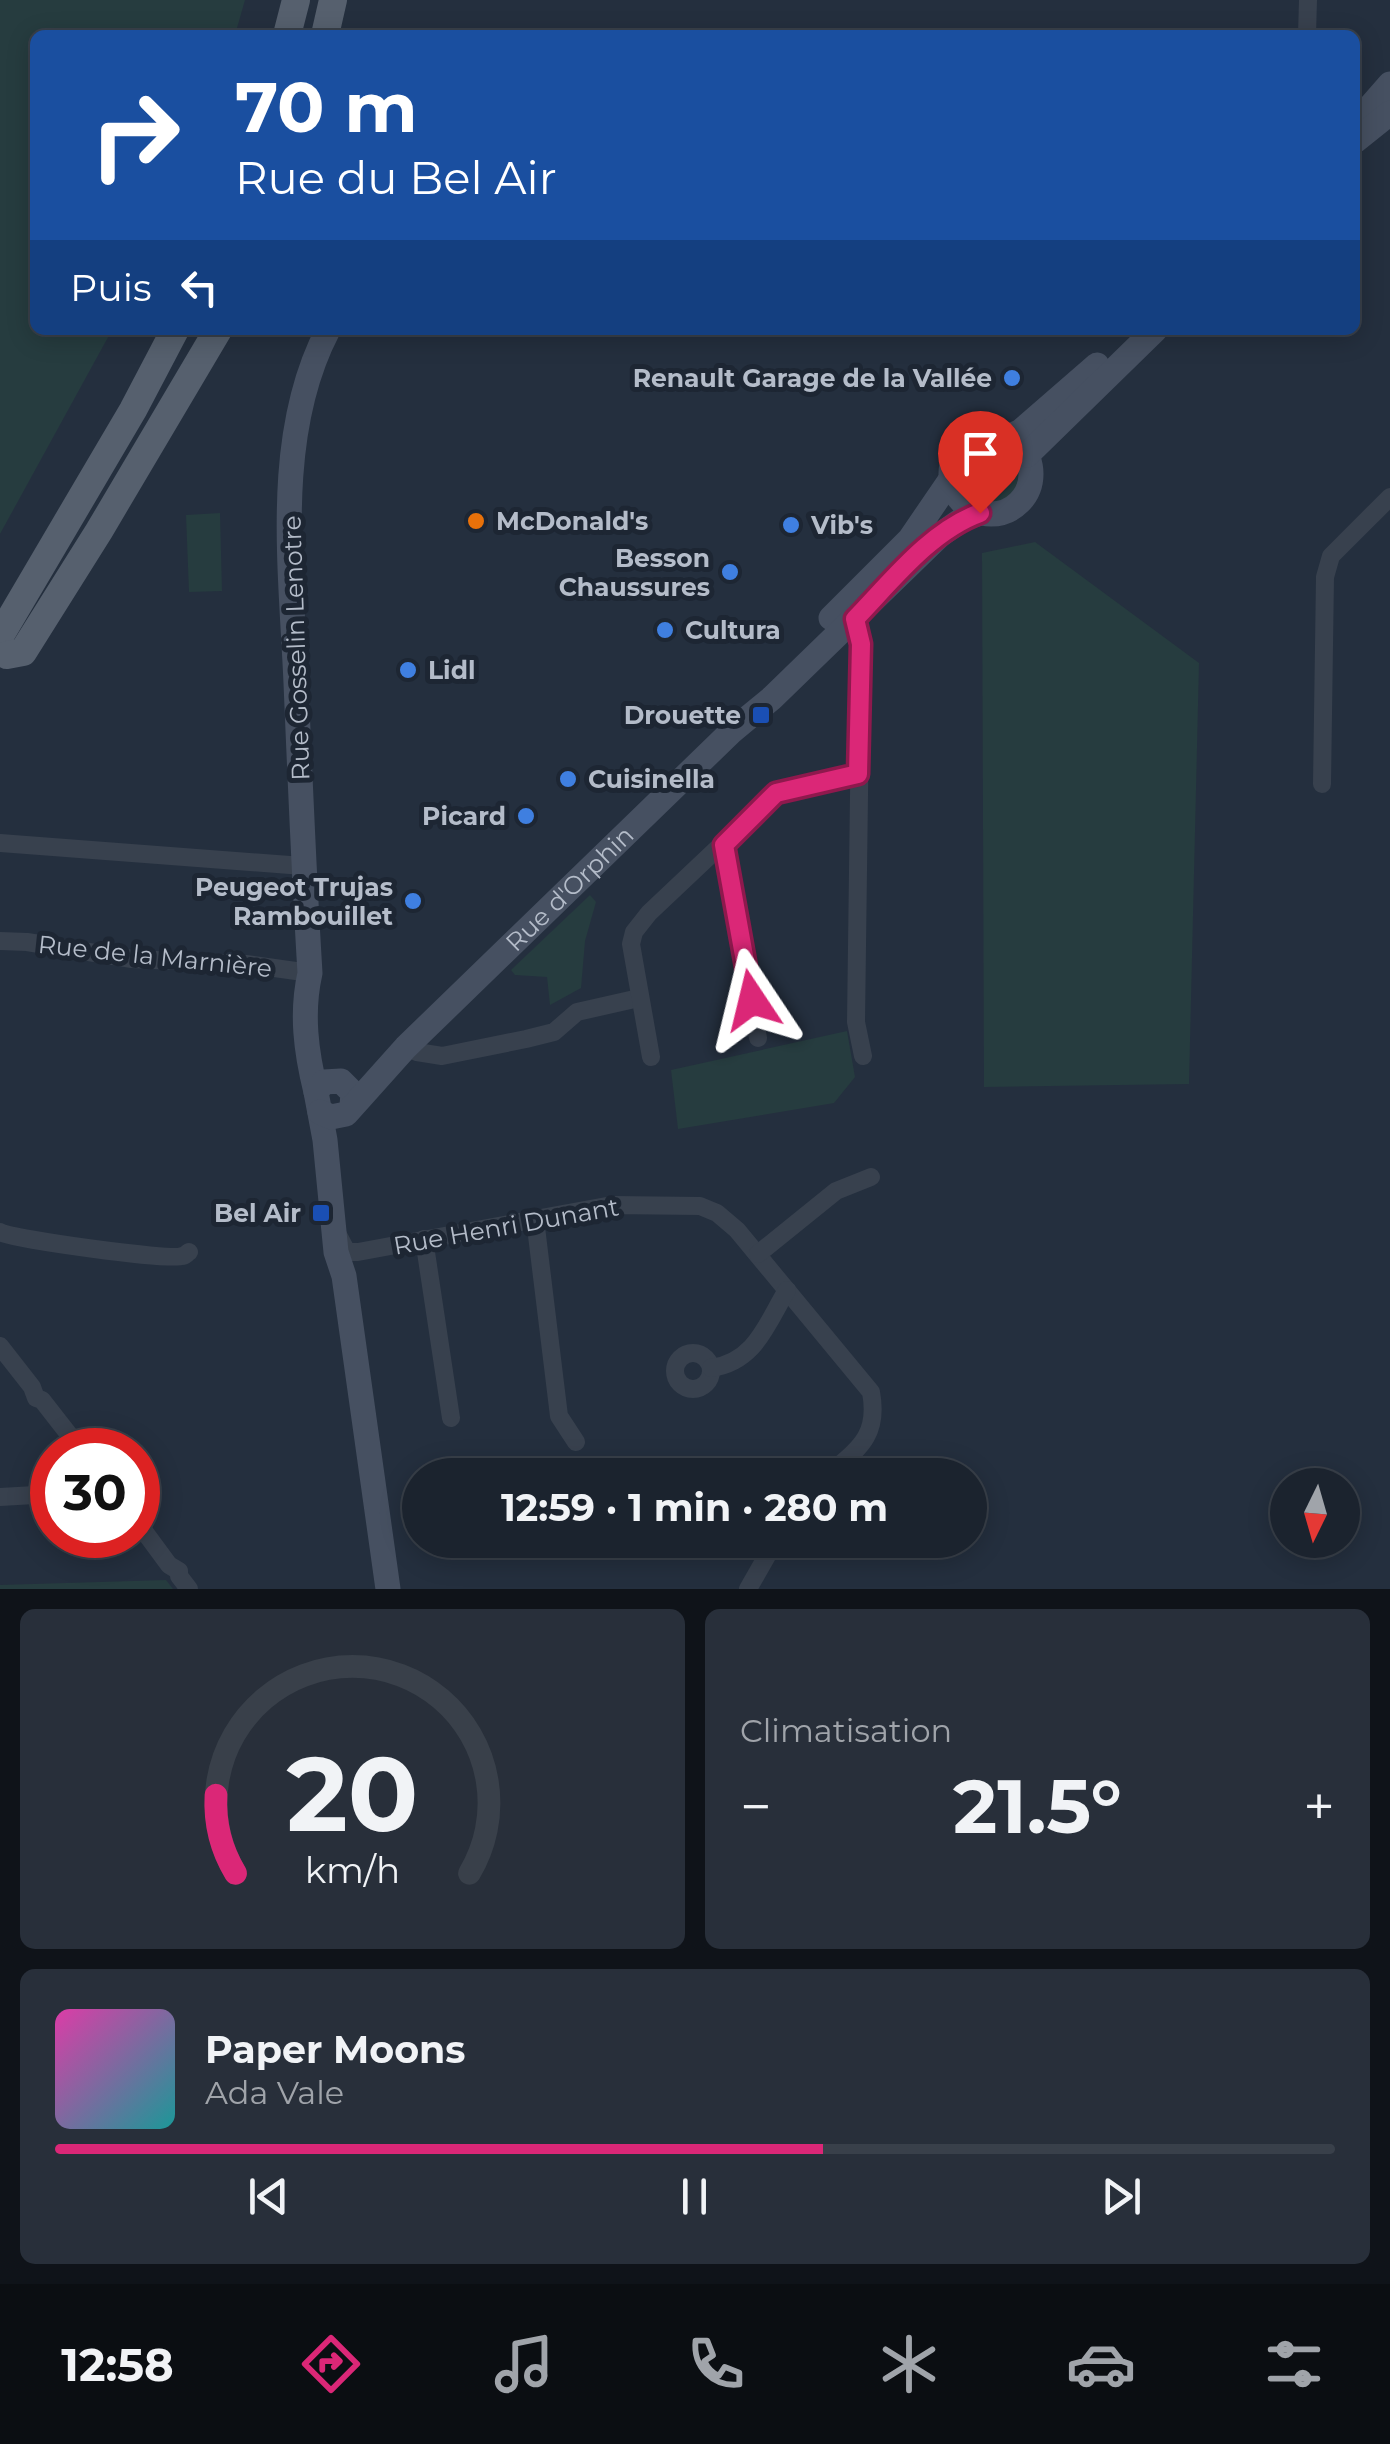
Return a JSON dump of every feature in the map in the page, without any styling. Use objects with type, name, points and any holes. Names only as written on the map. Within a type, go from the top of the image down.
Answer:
[{"type":"main road","points":[[288,30],[296,0]]},
{"type":"main road","points":[[327,30],[333,0]]},
{"type":"main road","points":[[346,30],[350,0]]},
{"type":"main road","points":[[1360,118],[1390,84]]},
{"type":"main road","points":[[1360,138],[1390,113]]},
{"type":"main road","points":[[2,653],[172,335]]},
{"type":"main road","points":[[2,653],[194,335]]},
{"type":"main road","points":[[2,653],[23,652],[100,531],[215,335]]},
{"type":"main road","name":"Rue Gosselin Lenotre","points":[[325,335],[311,363],[300,406],[292,484],[291,575],[304,866],[310,972],[335,1098],[346,1264],[388,1589]]},
{"type":"main road","points":[[1008,437],[1027,455],[1032,478],[1023,500],[1004,512],[980,513],[960,500],[951,479],[955,456],[966,442],[986,434],[1008,437],[1021,431],[1132,335]]},
{"type":"main road","points":[[1027,455],[1150,335]]},
{"type":"main road","name":"Rue d'Orphin","points":[[335,1098],[406,1047],[732,730],[772,698],[910,539],[951,479]]},
{"type":"main road","name":"Rue d'Orphin","points":[[851,611],[940,535],[962,519],[980,513]]},
{"type":"main road","name":"Rue Gosselin Lenotre","points":[[335,1098],[332,1225],[336,1252],[346,1264]]},
{"type":"street","points":[[1307,30],[1308,0]]},
{"type":"street","points":[[1322,784],[1325,577],[1331,556],[1390,497]]},
{"type":"street","points":[[851,611],[861,644],[856,1022],[863,1056]]},
{"type":"street","points":[[650,1058],[631,944],[634,932],[649,913],[776,793],[858,774]]},
{"type":"street","points":[[0,843],[304,866]]},
{"type":"street","points":[[724,845],[758,1038]]},
{"type":"street","name":"Rue de la Marnière","points":[[0,941],[132,959],[246,964],[310,972]]},
{"type":"street","points":[[406,1047],[442,1056],[511,1042],[554,1032],[577,1012],[639,998]]},
{"type":"street","points":[[758,1254],[836,1191],[871,1177]]},
{"type":"street","name":"Rue Henri Dunant","points":[[346,1264],[424,1238],[612,1206],[700,1206],[727,1222],[758,1254],[871,1392],[874,1410],[868,1436],[848,1458]]},
{"type":"street","points":[[535,1219],[559,1416],[576,1442]]},
{"type":"street","points":[[0,1232],[32,1240],[144,1254],[181,1257],[189,1252]]},
{"type":"street","points":[[424,1238],[451,1418]]},
{"type":"street","points":[[711,1368],[750,1353],[786,1290]]},
{"type":"street","points":[[0,1346],[36,1398],[42,1400],[64,1428]]},
{"type":"street","points":[[0,1497],[30,1495]]},
{"type":"street","points":[[160,1552],[179,1571],[189,1589]]},
{"type":"street","points":[[748,1589],[766,1558]]},
{"type":"green space","points":[[0,0],[245,0],[236,30],[30,30],[30,335],[109,335],[0,534]]},
{"type":"green space","points":[[992,445],[1013,454],[1022,475],[1013,496],[992,505],[971,496],[962,475],[971,454]]},
{"type":"green space","points":[[220,513],[222,591],[189,592],[186,515]]},
{"type":"green space","points":[[1035,542],[1199,663],[1189,1084],[984,1087],[982,553]]},
{"type":"green space","points":[[590,895],[596,902],[585,941],[581,988],[550,1005],[547,977],[515,975],[511,970]]},
{"type":"green space","points":[[847,1031],[855,1077],[834,1103],[678,1129],[671,1070]]},
{"type":"green space","points":[[166,1580],[173,1589],[0,1589],[0,1585]]},
{"type":"place","name":"Renault Garage de la Vallée","points":[[1012,378]]},
{"type":"place","name":"McDonald's","points":[[476,521]]},
{"type":"place","name":"Vib's","points":[[791,525]]},
{"type":"place","name":"Besson Chaussures","points":[[730,572]]},
{"type":"place","name":"Cultura","points":[[665,630]]},
{"type":"place","name":"Lidl","points":[[408,670]]},
{"type":"place","name":"Drouette","points":[[761,715]]},
{"type":"place","name":"Cuisinella","points":[[568,779]]},
{"type":"place","name":"Picard","points":[[526,816]]},
{"type":"place","name":"Peugeot Trujas Rambouillet","points":[[413,901]]},
{"type":"place","name":"Bel Air","points":[[321,1213]]},
{"type":"route","points":[[752,1000],[724,845],[776,793],[858,774],[861,644],[855,619],[940,535],[962,519],[980,513]]}]
